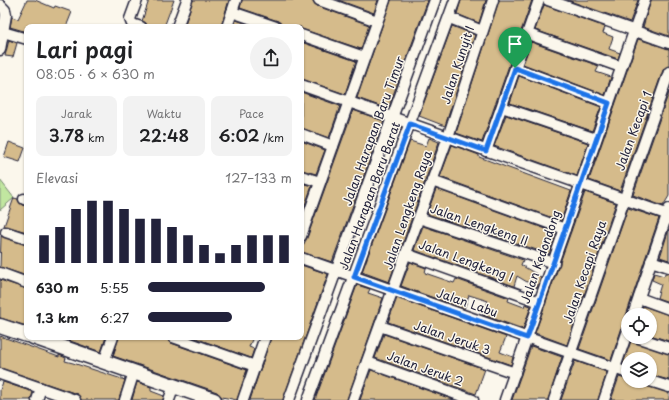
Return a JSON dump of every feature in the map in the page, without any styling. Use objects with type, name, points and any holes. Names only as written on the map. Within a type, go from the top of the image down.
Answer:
[{"type":"street","points":[[135,24],[131,22],[137,0]]},
{"type":"street","points":[[178,24],[187,0]]},
{"type":"street","points":[[228,24],[236,0]]},
{"type":"street","points":[[319,0],[378,21]]},
{"type":"street","points":[[304,217],[320,182],[385,0]]},
{"type":"street","name":"Jalan Harapan Baru Timur","points":[[336,270],[394,117],[435,0]]},
{"type":"street","name":"Jalan Harapan Baru Barat","points":[[308,400],[456,0]]},
{"type":"street","name":"Jalan Kunyit I","points":[[448,137],[493,0]]},
{"type":"street","points":[[486,151],[539,0]]},
{"type":"street","points":[[548,0],[669,43]]},
{"type":"street","name":"Jalan Kedondong","points":[[505,400],[554,264],[580,184],[645,0]]},
{"type":"street","points":[[0,5],[5,10],[6,14],[1,41],[24,39]]},
{"type":"street","points":[[232,12],[267,24]]},
{"type":"street","points":[[450,18],[482,30]]},
{"type":"street","points":[[528,34],[621,67]]},
{"type":"street","points":[[304,36],[364,57]]},
{"type":"street","points":[[515,68],[609,103]]},
{"type":"street","name":"Jalan Kecapi 1","points":[[624,200],[669,72]]},
{"type":"street","points":[[304,86],[624,200],[668,213],[635,308]]},
{"type":"street","points":[[502,107],[596,139]]},
{"type":"street","points":[[304,135],[333,146]]},
{"type":"street","name":"Jalan Lengkeng Raya","points":[[353,400],[448,137]]},
{"type":"street","points":[[304,177],[320,182]]},
{"type":"street","points":[[432,181],[565,229]]},
{"type":"street","name":"Jalan Kecapi Raya","points":[[554,400],[624,200]]},
{"type":"street","name":"Jalan Lengkeng II","points":[[419,218],[554,264]]},
{"type":"street","points":[[6,232],[24,238]]},
{"type":"street","name":"Jalan Lengkeng I","points":[[406,254],[540,302]]},
{"type":"street","name":"Jalan Labu","points":[[304,259],[621,371]]},
{"type":"street","points":[[651,261],[669,267]]},
{"type":"street","name":"Jalan Harapan Baru Barat","points":[[289,400],[336,270]]},
{"type":"street","points":[[0,273],[24,282]]},
{"type":"street","points":[[639,298],[669,309]]},
{"type":"street","points":[[0,326],[24,334]]},
{"type":"street","name":"Jalan Jeruk 3","points":[[380,326],[515,373]]},
{"type":"street","points":[[52,340],[64,342],[104,362],[214,400]]},
{"type":"street","points":[[104,362],[112,340]]},
{"type":"street","points":[[181,340],[255,366]]},
{"type":"street","points":[[243,400],[265,340]]},
{"type":"street","points":[[604,400],[626,344]]},
{"type":"street","points":[[657,344],[669,348]]},
{"type":"street","name":"Jalan Jeruk 2","points":[[367,362],[473,400]]},
{"type":"street","points":[[125,400],[134,372]]},
{"type":"street","points":[[1,377],[41,388],[74,400]]},
{"type":"street","points":[[657,383],[669,387]]},
{"type":"street","points":[[169,400],[174,386]]},
{"type":"street","points":[[37,400],[41,388]]},
{"type":"green space","points":[[0,180],[14,198],[0,210]]},
{"type":"building","points":[[27,0],[35,0],[54,8],[55,6],[72,12],[67,24],[24,24],[24,31],[10,27],[12,17],[18,19]]},
{"type":"building","points":[[149,0],[174,0],[165,24],[146,24],[142,21]]},
{"type":"building","points":[[193,0],[229,0],[222,24],[185,24]]},
{"type":"building","points":[[242,0],[313,0],[317,6],[369,25],[361,49],[304,30],[304,24],[280,24],[278,21],[240,8]]},
{"type":"building","points":[[338,0],[378,0],[374,13]]},
{"type":"building","points":[[391,0],[428,0],[388,109],[357,98]]},
{"type":"building","points":[[461,0],[486,0],[479,23],[457,14]]},
{"type":"building","points":[[499,0],[532,0],[482,142],[456,133]]},
{"type":"building","points":[[567,0],[638,0],[630,22]]},
{"type":"building","points":[[651,0],[669,0],[669,36],[643,27]]},
{"type":"building","points":[[544,5],[605,27],[603,33],[613,37],[609,49],[620,53],[618,59],[535,30]]},
{"type":"building","points":[[236,20],[247,24],[235,24]]},
{"type":"building","points":[[452,26],[475,35],[445,126],[419,116]]},
{"type":"building","points":[[638,39],[669,49],[669,66],[663,70],[620,191],[589,180]]},
{"type":"building","points":[[9,40],[17,43],[13,57],[5,56]]},
{"type":"building","points":[[531,42],[599,66],[596,72],[611,77],[605,95],[523,64]]},
{"type":"building","points":[[304,43],[356,61],[345,94],[304,80]]},
{"type":"building","points":[[519,76],[601,107],[592,131],[510,103]]},
{"type":"building","points":[[669,92],[669,196],[663,206],[633,195]]},
{"type":"building","points":[[304,93],[340,106],[329,138],[304,129]]},
{"type":"building","points":[[353,110],[384,121],[332,262],[304,253],[304,244]]},
{"type":"building","points":[[506,115],[588,143],[577,176],[494,146]]},
{"type":"building","points":[[429,138],[439,142],[389,282],[362,272],[410,141],[426,146]]},
{"type":"building","points":[[9,142],[24,148],[20,162],[4,157]]},
{"type":"building","points":[[304,142],[325,150],[316,174],[304,171]]},
{"type":"building","points":[[452,145],[479,155],[479,157],[571,191],[561,221],[440,177]]},
{"type":"building","points":[[304,184],[312,186],[304,208]]},
{"type":"building","points":[[436,189],[557,233],[549,254],[427,214]]},
{"type":"building","points":[[585,192],[616,203],[567,345],[535,333]]},
{"type":"building","points":[[14,198],[18,199],[24,205],[24,231],[4,226]]},
{"type":"building","points":[[628,208],[659,218],[629,308],[621,308],[621,330],[611,360],[579,349]]},
{"type":"building","points":[[423,226],[523,260],[521,265],[541,277],[537,288],[517,276],[514,286],[414,250]]},
{"type":"building","points":[[669,229],[669,260],[660,257]]},
{"type":"building","points":[[1,236],[24,244],[24,275],[0,267]]},
{"type":"building","points":[[410,262],[426,268],[425,273],[454,283],[456,279],[509,298],[508,301],[524,307],[525,304],[531,306],[523,329],[483,315],[488,301],[469,295],[464,309],[401,286]]},
{"type":"building","points":[[304,266],[328,274],[283,400],[250,400],[270,340],[304,340]]},
{"type":"building","points":[[654,273],[664,276],[665,273],[669,273],[669,302],[657,298],[661,284],[652,280]]},
{"type":"building","points":[[0,280],[24,288],[24,325],[0,318]]},
{"type":"building","points":[[357,285],[370,289],[368,293],[383,298],[347,400],[315,400]]},
{"type":"building","points":[[397,298],[506,337],[500,352],[513,357],[511,365],[388,322]]},
{"type":"building","points":[[657,311],[669,315],[669,341],[657,337]]},
{"type":"building","points":[[384,334],[485,369],[476,394],[375,358]]},
{"type":"building","points":[[0,336],[59,357],[59,355],[66,358],[65,361],[125,380],[119,400],[81,400],[77,394],[0,368]]},
{"type":"building","points":[[67,340],[105,340],[101,352]]},
{"type":"building","points":[[118,340],[169,340],[171,343],[247,370],[237,400],[222,397],[217,392],[113,356]]},
{"type":"building","points":[[200,340],[252,340],[249,347],[254,349],[251,358]]},
{"type":"building","points":[[630,344],[640,344],[669,354],[669,380],[657,377],[657,352],[627,352]]},
{"type":"building","points":[[531,346],[562,357],[548,400],[512,400]]},
{"type":"building","points":[[575,361],[607,372],[598,400],[561,400]]},
{"type":"building","points":[[371,370],[454,400],[360,400]]},
{"type":"building","points":[[619,377],[621,378],[621,388],[653,388],[669,393],[669,400],[611,400]]},
{"type":"building","points":[[3,382],[33,392],[31,400],[0,400],[0,390]]},
{"type":"building","points":[[137,382],[151,387],[151,391],[164,396],[163,400],[132,400]]},
{"type":"route","points":[[515,68],[609,103],[527,338],[354,277],[410,124],[486,151],[515,68]]}]
